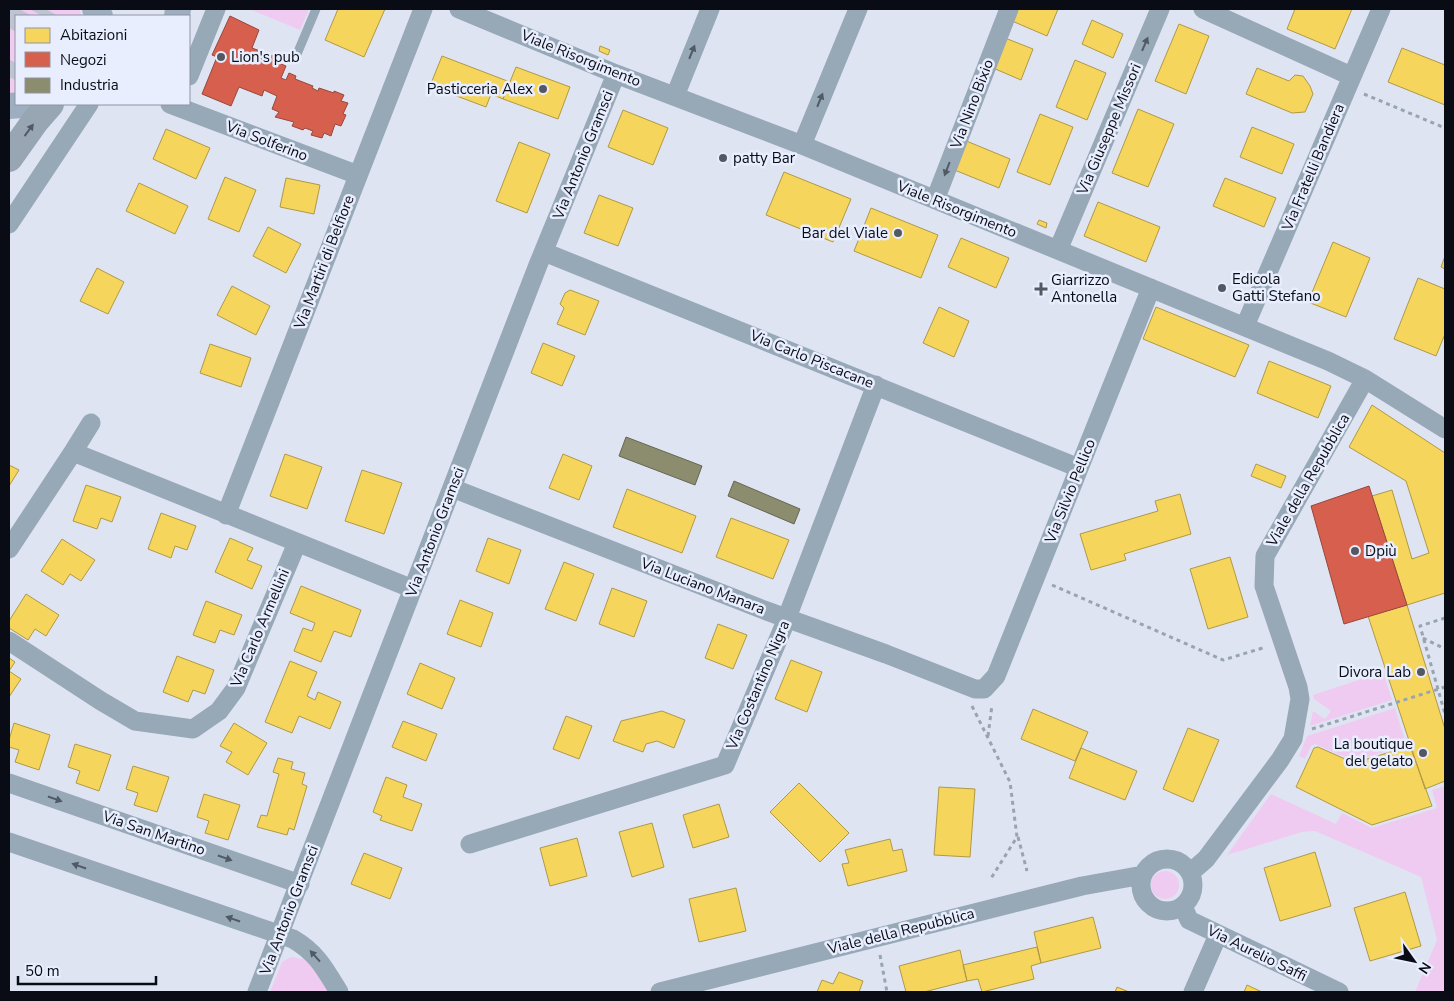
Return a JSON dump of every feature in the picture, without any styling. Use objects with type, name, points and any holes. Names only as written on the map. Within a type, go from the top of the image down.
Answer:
[{"type":"highway","points":[[9,158],[49,105]]},
{"type":"main road","points":[[9,106],[22,105]]},
{"type":"street","points":[[190,74],[216,9]]},
{"type":"street","name":"Via Martiri di Belfiore","points":[[226,515],[423,9]]},
{"type":"street","name":"Viale Risorgimento","points":[[459,9],[616,74],[802,145],[1328,361],[1365,379],[1445,429]]},
{"type":"street","points":[[675,96],[710,9]]},
{"type":"street","points":[[802,145],[858,9]]},
{"type":"street","name":"Via Nino Bixio","points":[[935,200],[1009,9]]},
{"type":"street","name":"Via Giuseppe Missori","points":[[1058,250],[1160,9]]},
{"type":"street","points":[[1203,9],[1349,81]]},
{"type":"street","name":"Via Fratelli Bandiera","points":[[1245,326],[1381,9]]},
{"type":"street","name":"Via Antonio Gramsci","points":[[257,992],[544,252],[616,74]]},
{"type":"street","points":[[9,224],[88,105]]},
{"type":"street","name":"Via Solferino","points":[[174,105],[358,175]]},
{"type":"street","name":"Via Carlo Piscacane","points":[[544,252],[1079,468]]},
{"type":"street","name":"Via Silvio Pellico","points":[[984,689],[996,676],[1151,288]]},
{"type":"street","name":"Viale della Repubblica","points":[[1190,873],[1206,859],[1280,760],[1292,739],[1300,699],[1298,687],[1264,586],[1265,556],[1293,518],[1365,379]]},
{"type":"street","name":"Via Costantino Nigra","points":[[470,844],[725,765],[787,618],[876,385]]},
{"type":"street","points":[[9,550],[91,423]]},
{"type":"street","points":[[73,452],[413,589]]},
{"type":"street","name":"Via Luciano Manara","points":[[452,488],[787,618],[975,689],[984,689]]},
{"type":"street","name":"Via Carlo Armellini","points":[[9,641],[135,721],[193,730],[219,711],[236,688],[297,543]]},
{"type":"street","name":"Via San Martino","points":[[9,783],[300,884]]},
{"type":"street","points":[[9,842],[293,939],[315,954],[339,992]]},
{"type":"street","points":[[1170,859],[1178,861],[1190,873],[1192,879],[1191,894],[1183,906],[1167,911],[1159,910],[1151,906],[1142,892],[1143,875],[1147,868],[1154,863],[1170,859]]},
{"type":"street","name":"Viale della Repubblica","points":[[660,992],[1082,886],[1143,875]]},
{"type":"street","name":"Via Aurelio Saffi","points":[[1183,906],[1189,920],[1339,992]]},
{"type":"street","points":[[1193,992],[1218,935]]},
{"type":"lane","points":[[297,54],[316,9]]},
{"type":"path","points":[[1349,81],[1445,128]]},
{"type":"path","points":[[1036,578],[1223,660],[1283,642]]},
{"type":"path","points":[[1445,618],[1420,626],[1445,714]]},
{"type":"path","points":[[1423,638],[1445,649]]},
{"type":"path","points":[[960,682],[1010,782],[1017,837],[1027,871]]},
{"type":"path","points":[[1295,728],[1308,730],[1445,688]]},
{"type":"path","points":[[990,880],[1017,837]]},
{"type":"path","points":[[877,938],[887,992]]},
{"type":"shaded area","points":[[9,9],[80,9],[81,15],[15,15],[15,93],[9,93]]},
{"type":"shaded area","points":[[249,9],[309,9],[300,30]]},
{"type":"shaded area","points":[[1383,672],[1392,700],[1310,726],[1313,711],[1325,719],[1331,711],[1314,699],[1313,695]]},
{"type":"shaded area","points":[[1395,708],[1405,741],[1397,748],[1354,761],[1315,744],[1311,746],[1305,759],[1299,756],[1307,736]]},
{"type":"shaded area","points":[[1445,786],[1445,992],[1415,992],[1437,940],[1421,877],[1315,831],[1302,832],[1227,855],[1271,794],[1336,824],[1342,813],[1372,828],[1437,808],[1432,790]]},
{"type":"shaded area","points":[[1165,871],[1175,875],[1179,885],[1175,895],[1165,899],[1155,895],[1151,885],[1155,875]]},
{"type":"shaded area","points":[[291,957],[309,960],[330,992],[270,992],[282,962]]},
{"type":"building: Abitazioni","points":[[338,9],[385,9],[364,57],[325,40]]},
{"type":"building: Abitazioni","points":[[1018,9],[1058,9],[1047,36],[1012,21]]},
{"type":"building: Abitazioni","points":[[1295,9],[1352,9],[1335,49],[1287,29]]},
{"type":"building: Abitazioni","points":[[1092,20],[1123,34],[1113,58],[1082,44]]},
{"type":"building: Abitazioni","points":[[1179,24],[1209,36],[1186,94],[1155,81]]},
{"type":"building: Abitazioni","points":[[1005,38],[1033,49],[1021,80],[993,68]]},
{"type":"building: Abitazioni","points":[[600,46],[610,50],[608,55],[599,51]]},
{"type":"building: Abitazioni","points":[[1402,48],[1445,65],[1445,105],[1388,82]]},
{"type":"building: Abitazioni","points":[[442,56],[510,82],[503,99],[491,94],[486,107],[430,86]]},
{"type":"building: Abitazioni","points":[[1075,60],[1106,73],[1087,120],[1056,107]]},
{"type":"building: Abitazioni","points":[[516,67],[570,87],[558,119],[503,99]]},
{"type":"building: Abitazioni","points":[[1257,68],[1289,81],[1295,75],[1303,76],[1313,94],[1305,112],[1292,113],[1246,94]]},
{"type":"building: Abitazioni","points":[[1138,109],[1174,124],[1148,187],[1112,173]]},
{"type":"building: Abitazioni","points":[[623,110],[668,128],[653,165],[608,147]]},
{"type":"building: Abitazioni","points":[[1040,114],[1073,127],[1050,185],[1017,172]]},
{"type":"building: Abitazioni","points":[[1252,127],[1294,144],[1282,174],[1240,157]]},
{"type":"building: Abitazioni","points":[[166,129],[210,148],[196,179],[153,159]]},
{"type":"building: Abitazioni","points":[[964,140],[1010,159],[999,188],[952,169]]},
{"type":"building: Abitazioni","points":[[519,142],[550,154],[527,213],[496,201]]},
{"type":"building: Abitazioni","points":[[784,172],[851,199],[833,242],[766,215]]},
{"type":"building: Abitazioni","points":[[225,177],[256,190],[239,232],[208,219]]},
{"type":"building: Abitazioni","points":[[286,178],[320,185],[314,214],[280,207]]},
{"type":"building: Abitazioni","points":[[1225,178],[1276,198],[1264,227],[1213,206]]},
{"type":"building: Abitazioni","points":[[139,183],[188,206],[175,234],[126,211]]},
{"type":"building: Abitazioni","points":[[599,195],[633,208],[618,246],[584,233]]},
{"type":"building: Abitazioni","points":[[1098,202],[1160,227],[1146,262],[1084,236]]},
{"type":"building: Abitazioni","points":[[871,208],[938,235],[921,278],[854,251]]},
{"type":"building: Abitazioni","points":[[1039,220],[1047,223],[1046,228],[1037,224]]},
{"type":"building: Abitazioni","points":[[268,227],[301,244],[286,273],[253,256]]},
{"type":"building: Abitazioni","points":[[961,238],[1009,258],[996,288],[948,267]]},
{"type":"building: Abitazioni","points":[[1333,242],[1370,258],[1346,317],[1308,302]]},
{"type":"building: Abitazioni","points":[[1445,256],[1445,269],[1441,267]]},
{"type":"building: Abitazioni","points":[[97,268],[124,282],[108,314],[80,301]]},
{"type":"building: Abitazioni","points":[[1418,278],[1445,289],[1445,334],[1436,356],[1394,339]]},
{"type":"building: Abitazioni","points":[[232,286],[270,306],[256,335],[217,315]]},
{"type":"building: Abitazioni","points":[[570,290],[599,301],[585,335],[557,324],[564,308],[560,304],[565,293]]},
{"type":"building: Abitazioni","points":[[939,307],[969,321],[954,357],[923,343]]},
{"type":"building: Abitazioni","points":[[1156,307],[1249,345],[1235,377],[1143,339]]},
{"type":"building: Abitazioni","points":[[543,343],[575,356],[562,386],[531,373]]},
{"type":"building: Abitazioni","points":[[210,344],[251,358],[241,387],[200,373]]},
{"type":"building: Abitazioni","points":[[1269,361],[1331,386],[1318,418],[1257,393]]},
{"type":"building: Abitazioni","points":[[1372,405],[1445,453],[1445,593],[1407,605],[1372,496],[1392,490],[1412,559],[1429,553],[1406,481],[1349,447]]},
{"type":"building: Abitazioni","points":[[285,454],[322,467],[307,509],[270,496]]},
{"type":"building: Abitazioni","points":[[563,454],[592,466],[579,500],[549,488]]},
{"type":"building: Abitazioni","points":[[1256,464],[1286,476],[1281,488],[1251,476]]},
{"type":"building: Abitazioni","points":[[9,465],[19,470],[9,486]]},
{"type":"building: Abitazioni","points":[[362,470],[402,483],[384,534],[345,521]]},
{"type":"building: Abitazioni","points":[[86,485],[121,497],[112,522],[101,518],[97,529],[73,521]]},
{"type":"building: Abitazioni","points":[[627,489],[696,516],[682,553],[613,527]]},
{"type":"building: Abitazioni","points":[[1180,494],[1191,534],[1124,554],[1126,560],[1091,570],[1080,534],[1158,511],[1155,501]]},
{"type":"building: Abitazioni","points":[[161,513],[196,526],[187,550],[175,546],[171,558],[148,549]]},
{"type":"building: Abitazioni","points":[[731,518],[789,540],[773,579],[716,557]]},
{"type":"building: Abitazioni","points":[[230,538],[253,548],[247,560],[262,566],[252,589],[215,572]]},
{"type":"building: Abitazioni","points":[[488,538],[521,550],[509,584],[476,571]]},
{"type":"building: Abitazioni","points":[[62,539],[95,560],[81,581],[70,574],[63,585],[41,571]]},
{"type":"building: Abitazioni","points":[[1230,557],[1248,617],[1208,629],[1190,569]]},
{"type":"building: Abitazioni","points":[[564,562],[594,574],[576,621],[545,609]]},
{"type":"building: Abitazioni","points":[[301,586],[361,610],[351,637],[334,631],[321,662],[294,651],[303,628],[312,631],[315,623],[290,613]]},
{"type":"building: Abitazioni","points":[[612,588],[647,601],[634,637],[599,624]]},
{"type":"building: Abitazioni","points":[[26,594],[59,615],[46,636],[35,629],[28,640],[9,628],[9,621]]},
{"type":"building: Abitazioni","points":[[460,600],[493,613],[481,647],[447,634]]},
{"type":"building: Abitazioni","points":[[206,601],[242,615],[234,635],[220,630],[215,643],[193,635]]},
{"type":"building: Abitazioni","points":[[1407,605],[1445,729],[1445,781],[1425,789],[1368,616]]},
{"type":"building: Abitazioni","points":[[718,624],[747,635],[733,669],[705,658]]},
{"type":"building: Abitazioni","points":[[177,656],[214,670],[205,694],[193,690],[188,702],[163,692]]},
{"type":"building: Abitazioni","points":[[9,658],[15,662],[9,671]]},
{"type":"building: Abitazioni","points":[[791,660],[822,672],[807,712],[775,699]]},
{"type":"building: Abitazioni","points":[[290,661],[317,672],[307,696],[315,700],[318,692],[341,702],[330,729],[299,716],[292,733],[265,722]]},
{"type":"building: Abitazioni","points":[[420,663],[455,678],[442,709],[407,694]]},
{"type":"building: Abitazioni","points":[[9,671],[21,679],[9,697]]},
{"type":"building: Abitazioni","points":[[1033,709],[1088,732],[1075,761],[1021,739]]},
{"type":"building: Abitazioni","points":[[662,711],[685,720],[674,748],[657,741],[646,744],[643,752],[613,741],[621,721]]},
{"type":"building: Abitazioni","points":[[566,716],[592,726],[579,759],[553,749]]},
{"type":"building: Abitazioni","points":[[403,721],[437,734],[426,761],[392,747]]},
{"type":"building: Abitazioni","points":[[14,723],[50,735],[39,770],[15,762],[19,750],[9,747]]},
{"type":"building: Abitazioni","points":[[234,723],[267,743],[248,775],[226,762],[232,752],[220,746]]},
{"type":"building: Abitazioni","points":[[1188,728],[1219,740],[1193,802],[1163,789]]},
{"type":"building: Abitazioni","points":[[75,744],[111,755],[99,791],[76,783],[80,771],[68,767]]},
{"type":"building: Abitazioni","points":[[1410,746],[1432,806],[1372,825],[1296,787],[1314,748],[1318,747],[1354,763]]},
{"type":"building: Abitazioni","points":[[1081,748],[1137,771],[1125,800],[1069,778]]},
{"type":"building: Abitazioni","points":[[278,758],[293,762],[291,769],[305,773],[302,784],[307,786],[294,830],[289,828],[287,835],[257,827],[261,815],[267,816],[279,774],[273,772]]},
{"type":"building: Abitazioni","points":[[133,766],[169,777],[157,812],[134,805],[138,793],[126,789]]},
{"type":"building: Abitazioni","points":[[386,777],[407,785],[403,797],[422,804],[412,831],[380,820],[382,816],[373,812]]},
{"type":"building: Abitazioni","points":[[799,783],[849,833],[820,862],[770,812]]},
{"type":"building: Abitazioni","points":[[939,787],[975,789],[970,857],[934,855]]},
{"type":"building: Abitazioni","points":[[204,794],[240,805],[228,840],[205,833],[209,821],[197,817]]},
{"type":"building: Abitazioni","points":[[719,804],[729,837],[693,848],[683,815]]},
{"type":"building: Abitazioni","points":[[652,823],[664,867],[632,877],[619,832]]},
{"type":"building: Abitazioni","points":[[577,838],[587,876],[550,886],[540,848]]},
{"type":"building: Abitazioni","points":[[890,839],[893,851],[902,849],[907,871],[848,886],[842,864],[849,863],[845,850]]},
{"type":"building: Abitazioni","points":[[1315,852],[1331,906],[1280,921],[1264,868]]},
{"type":"building: Abitazioni","points":[[364,853],[402,868],[390,899],[351,884]]},
{"type":"building: Abitazioni","points":[[736,888],[746,931],[699,942],[689,899]]},
{"type":"building: Abitazioni","points":[[1405,892],[1421,946],[1370,961],[1354,908]]},
{"type":"building: Abitazioni","points":[[1093,917],[1101,948],[1041,963],[1034,932]]},
{"type":"building: Abitazioni","points":[[1037,947],[1041,963],[1031,966],[1034,979],[982,992],[978,979],[967,981],[963,965]]},
{"type":"building: Abitazioni","points":[[960,950],[967,981],[924,992],[906,992],[899,966]]},
{"type":"building: Abitazioni","points":[[839,972],[863,981],[859,992],[817,992],[822,980],[833,984]]},
{"type":"building: Abitazioni","points":[[1247,985],[1262,992],[1244,992]]},
{"type":"building: Abitazioni","points":[[1117,987],[1129,992],[1115,992]]},
{"type":"building: Negozi","points":[[230,16],[259,30],[252,48],[276,57],[274,61],[286,66],[281,78],[286,80],[289,73],[296,76],[295,79],[313,86],[312,88],[318,91],[319,88],[344,95],[341,101],[348,103],[343,114],[346,115],[341,126],[335,124],[331,136],[324,133],[322,138],[311,135],[313,131],[292,126],[294,122],[275,117],[279,112],[272,109],[277,96],[264,90],[262,96],[239,87],[231,106],[202,94],[217,57],[212,55]]},
{"type":"building: Negozi","points":[[1369,486],[1407,605],[1344,624],[1311,506]]},
{"type":"building: Industria","points":[[626,437],[702,466],[695,485],[619,456]]},
{"type":"building: Industria","points":[[734,481],[800,509],[794,524],[728,496]]},
{"type":"tunnel","points":[[16,15],[19,9]]},
{"type":"tunnel","points":[[43,15],[46,9]]},
{"type":"tunnel","points":[[9,28],[15,17]]},
{"type":"tunnel","points":[[9,77],[15,65]]},
{"type":"place","name":"Lion's pub","points":[[221,57]]},
{"type":"place","name":"Pasticceria Alex","points":[[543,89]]},
{"type":"place","name":"patty Bar","points":[[723,158]]},
{"type":"place","name":"Bar del Viale","points":[[898,233]]},
{"type":"place","name":"Edicola Gatti Stefano","points":[[1222,288]]},
{"type":"place","name":"Giarrizzo Antonella","points":[[1041,289]]},
{"type":"place","name":"Dpiù","points":[[1355,551]]},
{"type":"place","name":"Divora Lab","points":[[1421,672]]},
{"type":"place","name":"La boutique del gelato","points":[[1423,753]]}]
